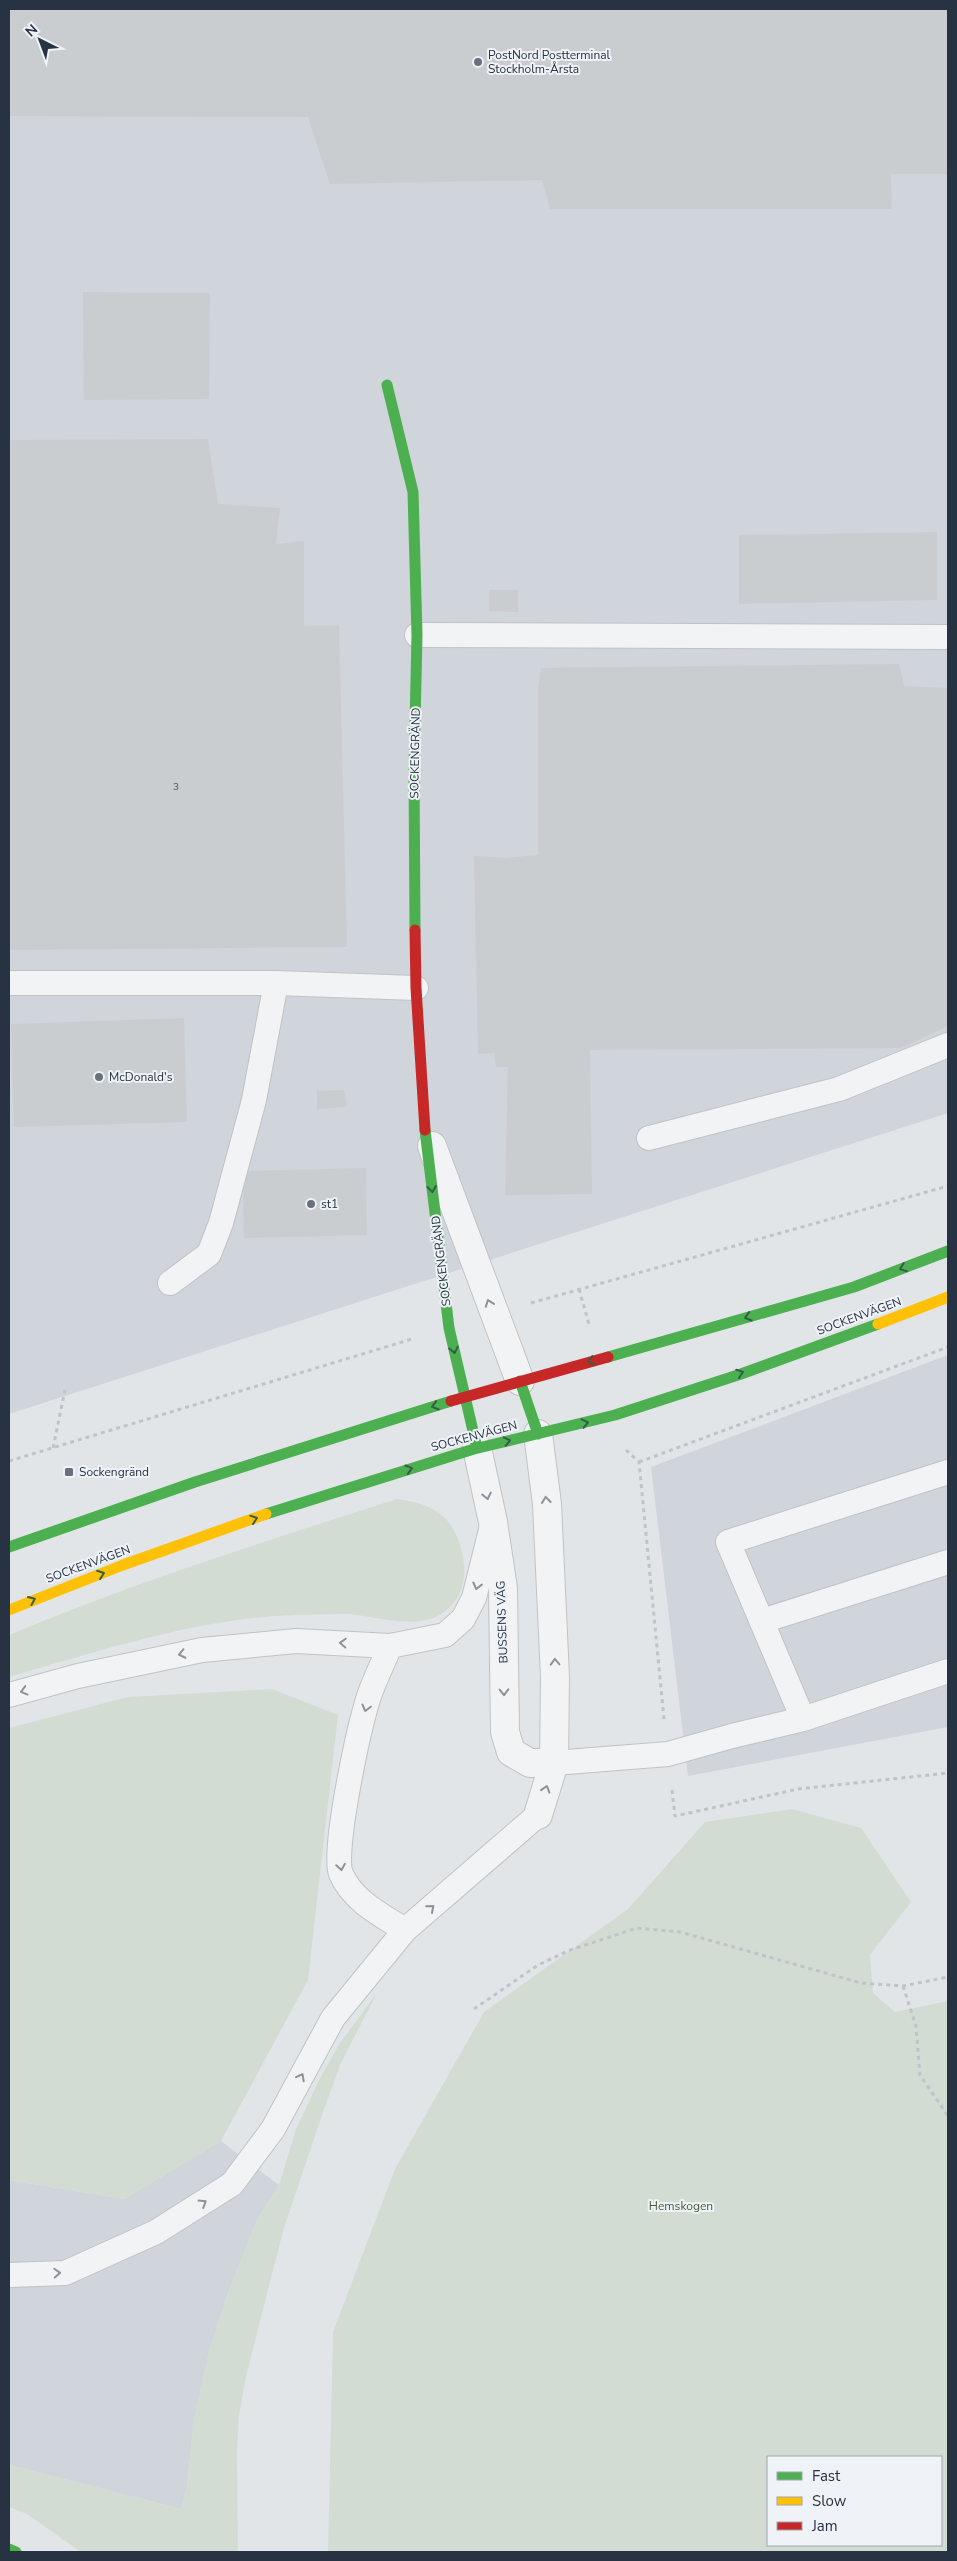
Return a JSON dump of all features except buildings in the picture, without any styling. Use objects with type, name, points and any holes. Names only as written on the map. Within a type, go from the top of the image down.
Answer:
[{"type":"main road","name":"SOCKENGRÄND","points":[[387,385],[413,492],[417,635],[414,769],[416,988],[424,1124],[449,1328],[477,1448]]},
{"type":"main road","points":[[9,1547],[195,1482],[464,1397],[854,1287],[948,1251]]},
{"type":"main road","name":"SOCKENVÄGEN","points":[[9,1610],[212,1533],[352,1486],[477,1448],[613,1416],[864,1330],[948,1297]]},
{"type":"main road","points":[[520,1381],[538,1434]]},
{"type":"main road","points":[[9,2549],[16,2552]]},
{"type":"street","name":"SOCKENGRÄND","points":[[424,1124],[493,1314],[520,1381]]},
{"type":"street","points":[[538,1434],[547,1504],[552,1594],[554,1763],[538,1815]]},
{"type":"street","name":"BUSSENS VÄG","points":[[477,1448],[493,1522],[503,1588],[505,1732],[511,1752],[530,1763],[554,1763]]},
{"type":"lane","points":[[417,635],[948,637]]},
{"type":"lane","points":[[9,983],[276,983],[416,988]]},
{"type":"lane","points":[[170,1283],[209,1254],[222,1224],[254,1100],[276,983]]},
{"type":"lane","points":[[649,1138],[839,1089],[948,1045]]},
{"type":"lane","points":[[803,1719],[728,1542],[948,1472]]},
{"type":"lane","points":[[9,1695],[78,1676],[202,1650],[296,1641],[390,1646],[445,1635],[463,1619],[474,1598],[493,1522]]},
{"type":"lane","points":[[762,1621],[948,1562]]},
{"type":"lane","points":[[390,1646],[366,1704],[338,1842],[339,1862],[340,1872],[348,1888],[366,1906],[406,1930]]},
{"type":"lane","points":[[554,1763],[668,1754],[803,1719],[948,1671]]},
{"type":"lane","points":[[9,2275],[65,2273],[156,2232],[232,2184],[273,2129],[332,2018],[406,1930],[538,1815]]},
{"type":"path","points":[[493,1314],[948,1186]]},
{"type":"path","points":[[579,1289],[598,1359]]},
{"type":"path","points":[[9,1461],[449,1328]]},
{"type":"path","points":[[639,1462],[948,1347]]},
{"type":"path","points":[[53,1448],[65,1390]]},
{"type":"path","points":[[613,1416],[626,1450],[639,1462],[674,1816],[798,1789],[948,1773]]},
{"type":"path","points":[[474,2009],[538,1965],[570,1950],[637,1928],[680,1932],[861,1983],[903,1986],[948,1977]]},
{"type":"path","points":[[903,1986],[916,2026],[920,2075],[948,2116]]},
{"type":"shaded area","points":[[9,9],[948,9],[948,1113],[9,1414]]},
{"type":"shaded area","points":[[948,1355],[948,1727],[688,1776],[651,1467]]},
{"type":"shaded area","points":[[221,2141],[279,2185],[257,2220],[228,2293],[209,2353],[194,2419],[187,2486],[181,2509],[9,2465],[9,2180],[124,2199]]},
{"type":"green space","points":[[397,1499],[422,1504],[436,1511],[449,1522],[459,1541],[464,1564],[462,1586],[458,1597],[441,1614],[430,1619],[407,1622],[339,1614],[259,1617],[223,1622],[115,1646],[9,1677],[9,1635],[104,1597]]},
{"type":"green space","points":[[272,1689],[338,1715],[308,1980],[221,2141],[124,2199],[9,2180],[9,1728],[128,1697]]},
{"type":"green space","name":"Hemskogen","points":[[792,1809],[861,1828],[911,1902],[870,1955],[873,1993],[895,2012],[948,2001],[948,2552],[328,2552],[333,2332],[395,2169],[484,2012],[628,1909],[705,1822]]},
{"type":"green space","points":[[377,1993],[341,2063],[323,2112],[283,2231],[246,2376],[239,2416],[237,2452],[238,2552],[81,2552],[27,2514],[9,2507],[9,2465],[181,2509],[187,2486],[194,2419],[209,2353],[228,2293],[257,2220],[279,2185],[296,2129],[320,2078],[340,2043]]},
{"type":"traffic: fast","points":[[387,385],[413,492],[417,635],[414,769],[415,930]]},
{"type":"traffic: fast","points":[[425,1130],[449,1328],[477,1448]]},
{"type":"traffic: fast","points":[[608,1357],[854,1287],[948,1251]]},
{"type":"traffic: fast","points":[[266,1514],[474,1449],[615,1415],[741,1374],[878,1324]]},
{"type":"traffic: fast","points":[[520,1381],[538,1434]]},
{"type":"traffic: fast","points":[[9,1547],[195,1482],[451,1401]]},
{"type":"traffic: fast","points":[[9,2549],[16,2552]]},
{"type":"traffic: slow","points":[[878,1324],[948,1297]]},
{"type":"traffic: slow","points":[[9,1610],[123,1565],[266,1514]]},
{"type":"traffic: jam","points":[[415,930],[416,988],[425,1130]]},
{"type":"traffic: jam","points":[[451,1401],[608,1357]]},
{"type":"place","name":"PostNord Postterminal Stockholm-Årsta","points":[[478,62]]},
{"type":"place","name":"McDonald's","points":[[99,1077]]},
{"type":"place","name":"st1","points":[[311,1204]]},
{"type":"place","name":"Sockengränd","points":[[69,1472]]}]
